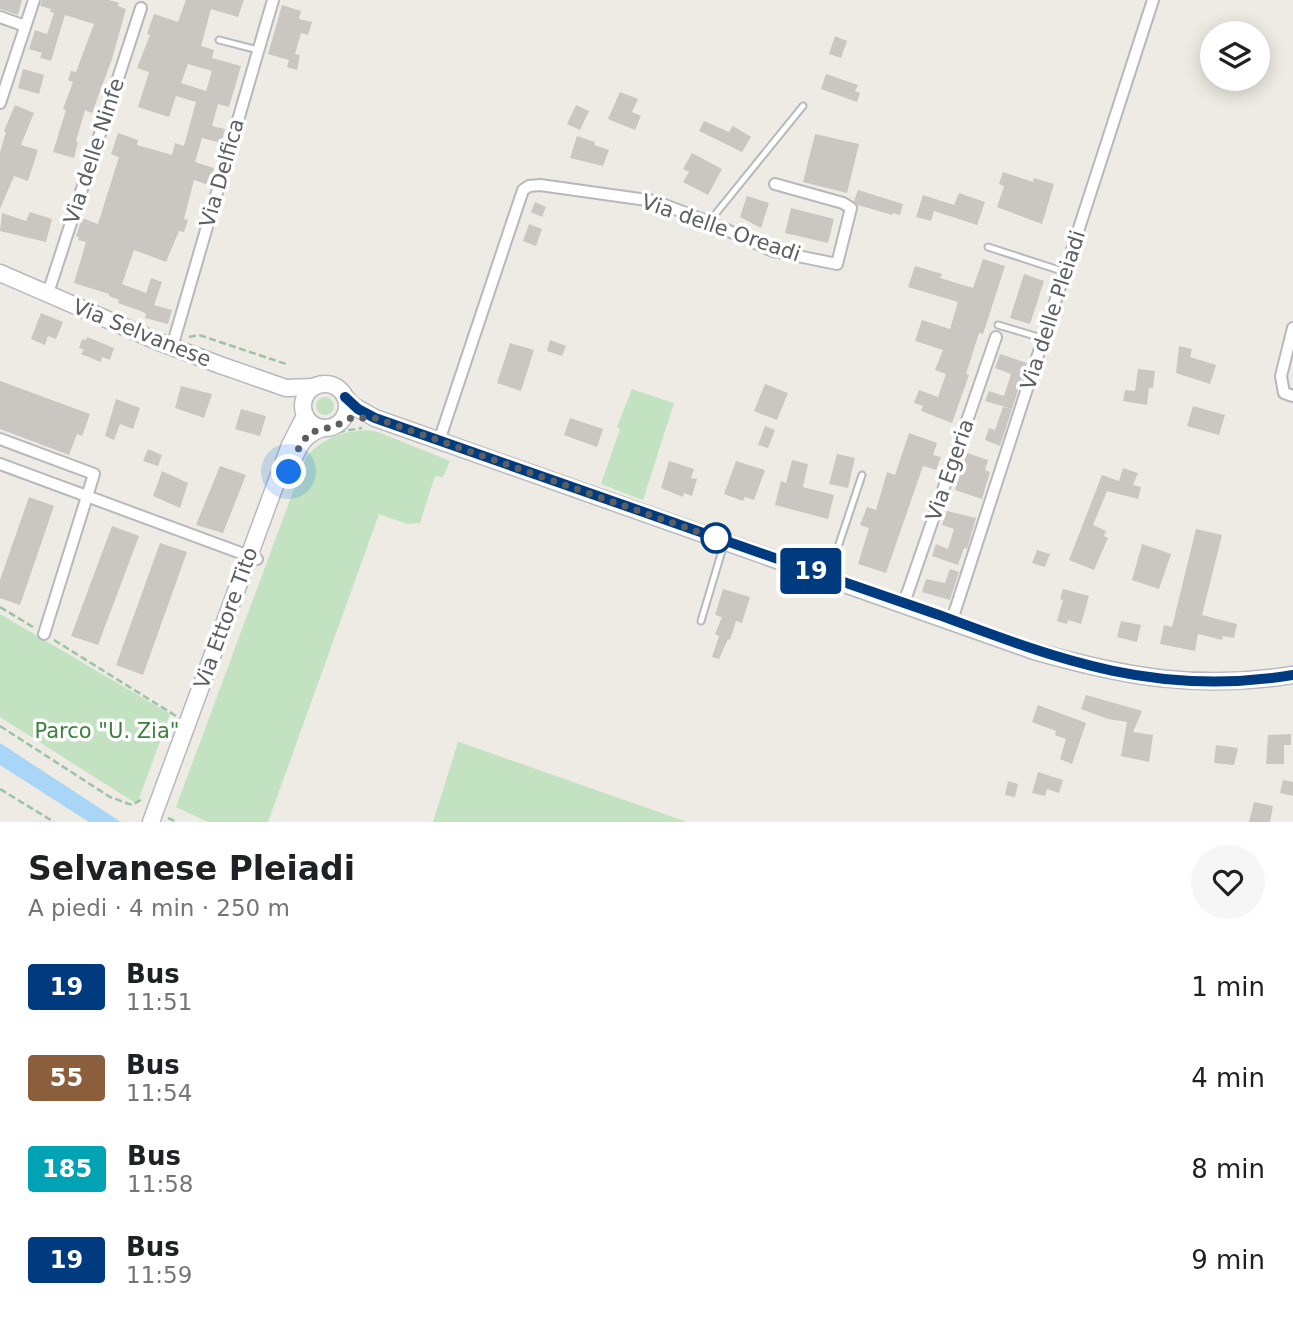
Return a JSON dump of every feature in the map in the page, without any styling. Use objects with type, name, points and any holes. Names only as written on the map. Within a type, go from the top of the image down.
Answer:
[{"type":"street","points":[[0,103],[34,0]]},
{"type":"street","name":"Via Delfica","points":[[177,343],[273,0]]},
{"type":"street","name":"Via delle Pleiadi","points":[[952,620],[1153,0]]},
{"type":"street","name":"Via delle Ninfe","points":[[46,293],[141,8]]},
{"type":"street","points":[[0,17],[25,26]]},
{"type":"street","name":"Via delle Oreadi","points":[[439,441],[523,190],[529,186],[540,185],[654,201],[773,251],[837,264],[851,208],[843,203],[775,184]]},
{"type":"street","name":"Via Selvanese","points":[[0,273],[286,388],[313,387]]},
{"type":"street","points":[[1293,328],[1281,376],[1284,393],[1293,396]]},
{"type":"street","name":"Via Egeria","points":[[904,603],[996,337]]},
{"type":"street","points":[[372,423],[342,391],[331,385],[313,387],[305,397],[304,409],[309,422],[332,428],[351,418],[439,441],[1034,651],[1147,678],[1209,682],[1293,675]]},
{"type":"street","name":"Via Selvanese","points":[[286,388],[304,409]]},
{"type":"street","points":[[332,428],[346,413],[345,397]]},
{"type":"street","name":"Via Ettore Tito","points":[[165,820],[304,409]]},
{"type":"street","name":"Via Ettore Tito","points":[[151,822],[297,451],[309,433],[332,428]]},
{"type":"street","points":[[0,439],[94,474],[44,634]]},
{"type":"street","points":[[0,464],[253,558]]},
{"type":"lane","points":[[219,40],[258,50]]},
{"type":"lane","points":[[709,222],[803,106]]},
{"type":"lane","points":[[988,247],[1065,272]]},
{"type":"lane","points":[[998,325],[1045,339]]},
{"type":"lane","points":[[828,577],[862,475]]},
{"type":"lane","points":[[701,621],[724,541]]},
{"type":"path","points":[[177,343],[199,335],[289,365]]},
{"type":"path","points":[[332,428],[348,429],[372,423]]},
{"type":"path","points":[[0,607],[177,717]]},
{"type":"path","points":[[0,726],[110,797],[132,805],[149,798]]},
{"type":"path","points":[[0,789],[54,822]]},
{"type":"path","points":[[165,820],[177,822]]},
{"type":"green space","points":[[632,389],[674,403],[643,500],[601,484],[620,429],[617,427]]},
{"type":"green space","points":[[321,397],[329,397],[334,406],[332,413],[321,415],[316,410],[316,402]]},
{"type":"green space","points":[[366,430],[378,432],[450,461],[443,477],[435,476],[420,523],[407,524],[379,514],[268,822],[208,822],[176,807],[306,457],[333,437]]},
{"type":"green space","name":"Parco \"U. Zia\"","points":[[0,614],[170,714],[137,804],[0,717]]},
{"type":"green space","points":[[459,742],[687,822],[433,822]]},
{"type":"water","points":[[0,743],[121,822],[89,822],[0,765]]},
{"type":"building","points":[[0,0],[22,0],[18,15],[0,9]]},
{"type":"building","points":[[42,0],[109,0],[126,9],[112,59],[92,113],[85,110],[74,158],[53,152],[66,110],[63,109],[73,82],[68,80],[71,71],[76,72],[94,24],[65,15],[51,61],[40,58],[42,53],[29,49],[35,30],[47,34],[54,13],[50,12],[51,9],[40,6]]},
{"type":"building","points":[[186,0],[244,0],[238,17],[211,9],[201,46],[214,50],[212,58],[241,66],[229,107],[218,104],[212,126],[225,129],[221,143],[202,138],[195,162],[214,168],[209,185],[194,180],[184,219],[188,220],[184,232],[179,231],[166,262],[134,250],[122,284],[146,293],[151,278],[162,282],[154,305],[172,310],[168,324],[145,318],[146,314],[118,303],[119,300],[109,294],[74,283],[86,242],[78,240],[79,237],[76,236],[82,218],[98,224],[119,157],[111,154],[118,133],[138,140],[137,145],[172,155],[175,143],[184,146],[196,102],[176,96],[169,117],[138,107],[149,72],[137,68],[150,35],[147,34],[154,14],[178,22]],"holes":[[[188,64],[212,71],[206,91],[181,83]]]},
{"type":"building","points":[[282,5],[301,11],[299,19],[312,22],[308,35],[301,33],[295,54],[300,55],[297,70],[287,67],[289,60],[268,54]]},
{"type":"building","points":[[835,36],[847,41],[841,58],[829,54]]},
{"type":"building","points":[[23,69],[44,75],[39,94],[18,88]]},
{"type":"building","points":[[826,74],[858,85],[855,91],[860,93],[857,102],[821,89]]},
{"type":"building","points":[[620,92],[638,99],[632,112],[641,116],[635,130],[608,119]]},
{"type":"building","points":[[15,105],[34,113],[21,145],[38,150],[28,181],[14,176],[0,209],[0,152],[6,132],[4,131]]},
{"type":"building","points":[[576,105],[589,111],[580,130],[567,124]]},
{"type":"building","points":[[704,121],[729,132],[733,126],[751,137],[742,152],[699,131]]},
{"type":"building","points":[[815,134],[859,144],[847,193],[803,182]]},
{"type":"building","points":[[577,136],[609,150],[603,166],[570,158]]},
{"type":"building","points":[[692,153],[722,169],[708,195],[683,182],[689,172],[683,169]]},
{"type":"building","points":[[1003,172],[1033,182],[1034,178],[1054,184],[1042,224],[997,207],[1004,186],[999,184]]},
{"type":"building","points":[[858,190],[903,204],[900,215],[858,205],[854,201]]},
{"type":"building","points":[[959,193],[985,202],[977,225],[934,211],[931,221],[916,217],[923,195],[954,205]]},
{"type":"building","points":[[747,196],[769,203],[761,228],[740,217]]},
{"type":"building","points":[[535,202],[546,207],[542,217],[531,212]]},
{"type":"building","points":[[791,208],[834,219],[828,243],[785,233]]},
{"type":"building","points":[[30,212],[52,219],[46,242],[0,231],[2,213],[26,221]]},
{"type":"building","points":[[529,224],[542,229],[536,246],[523,241]]},
{"type":"building","points":[[983,259],[1005,266],[983,334],[979,333],[966,374],[969,375],[952,423],[921,411],[923,406],[914,403],[919,390],[938,397],[946,374],[935,370],[943,350],[915,341],[922,320],[950,329],[958,302],[908,287],[915,266],[942,274],[940,278],[973,288]]},
{"type":"building","points":[[1024,274],[1044,281],[1030,324],[1010,318]]},
{"type":"building","points":[[41,313],[63,322],[56,339],[48,336],[45,345],[31,339]]},
{"type":"building","points":[[87,337],[114,348],[110,360],[102,357],[101,362],[81,354],[84,350],[79,348],[82,339],[86,340]]},
{"type":"building","points":[[550,340],[566,346],[562,356],[547,351]]},
{"type":"building","points":[[510,343],[534,350],[521,391],[497,383]]},
{"type":"building","points":[[1179,346],[1192,349],[1190,357],[1216,365],[1210,384],[1176,373]]},
{"type":"building","points":[[1000,354],[1027,363],[1012,409],[985,401],[989,391],[1004,396],[1011,374],[995,368]]},
{"type":"building","points":[[1138,369],[1155,371],[1147,405],[1123,401],[1125,390],[1135,391]]},
{"type":"building","points":[[0,381],[90,414],[82,436],[77,434],[69,455],[0,429]]},
{"type":"building","points":[[765,384],[788,393],[777,420],[754,411]]},
{"type":"building","points":[[181,386],[212,394],[204,418],[175,408]]},
{"type":"building","points":[[116,399],[140,408],[133,429],[120,424],[114,440],[105,436]]},
{"type":"building","points":[[1193,406],[1225,415],[1219,435],[1187,426]]},
{"type":"building","points":[[1003,407],[1012,409],[1000,446],[985,440],[989,428],[995,430]]},
{"type":"building","points":[[241,409],[266,416],[260,436],[235,429]]},
{"type":"building","points":[[570,418],[603,429],[597,447],[564,435]]},
{"type":"building","points":[[765,426],[775,430],[768,448],[758,445]]},
{"type":"building","points":[[909,433],[937,443],[933,455],[941,457],[936,470],[923,466],[886,573],[858,564],[869,528],[860,525],[867,507],[876,510],[887,472],[895,475]]},
{"type":"building","points":[[148,449],[162,455],[158,466],[143,461]]},
{"type":"building","points":[[967,453],[988,460],[985,470],[990,472],[982,499],[955,490]]},
{"type":"building","points":[[837,454],[855,458],[848,488],[829,484]]},
{"type":"building","points":[[792,460],[808,464],[803,487],[834,495],[828,519],[775,505],[781,481],[786,483]]},
{"type":"building","points":[[669,461],[694,469],[691,478],[697,479],[692,496],[684,493],[683,497],[661,488]]},
{"type":"building","points":[[736,461],[765,470],[754,500],[745,497],[743,501],[724,494]]},
{"type":"building","points":[[220,466],[246,475],[223,533],[196,525]]},
{"type":"building","points":[[1123,468],[1138,473],[1133,485],[1141,487],[1138,499],[1107,491],[1093,525],[1106,531],[1104,536],[1108,538],[1094,570],[1069,560],[1102,475],[1119,481]]},
{"type":"building","points":[[162,471],[188,483],[180,508],[153,496]]},
{"type":"building","points":[[29,497],[54,506],[20,605],[0,598],[0,580]]},
{"type":"building","points":[[947,511],[976,518],[967,549],[964,548],[958,565],[932,556],[936,544],[948,549],[954,529],[942,525]]},
{"type":"building","points":[[112,526],[139,536],[98,645],[71,636]]},
{"type":"building","points":[[1196,529],[1222,535],[1202,615],[1237,624],[1234,638],[1223,636],[1222,640],[1198,634],[1195,651],[1160,644],[1164,625],[1172,627]]},
{"type":"building","points":[[160,543],[187,552],[143,675],[116,665]]},
{"type":"building","points":[[1142,544],[1171,554],[1159,589],[1132,580]]},
{"type":"building","points":[[1037,550],[1050,554],[1045,567],[1032,563]]},
{"type":"building","points":[[950,569],[959,572],[950,600],[922,592],[926,579],[945,583]]},
{"type":"building","points":[[723,589],[750,597],[742,623],[736,621],[730,640],[728,639],[719,659],[712,657],[719,636],[715,634],[722,617],[715,615]]},
{"type":"building","points":[[1063,589],[1089,596],[1081,624],[1068,620],[1067,624],[1057,621]]},
{"type":"building","points":[[1121,621],[1141,625],[1137,642],[1117,637]]},
{"type":"building","points":[[1086,695],[1142,711],[1133,732],[1153,735],[1149,762],[1121,756],[1127,722],[1108,719],[1081,709]]},
{"type":"building","points":[[1038,705],[1086,723],[1072,764],[1060,759],[1066,739],[1055,735],[1056,731],[1032,722]]},
{"type":"building","points":[[1291,734],[1291,745],[1284,745],[1284,764],[1266,764],[1268,735]]},
{"type":"building","points":[[1216,745],[1238,748],[1234,765],[1214,763]]},
{"type":"building","points":[[1038,772],[1063,780],[1059,793],[1047,789],[1045,796],[1032,793]]},
{"type":"building","points":[[1283,780],[1293,782],[1293,796],[1280,793]]},
{"type":"building","points":[[1008,781],[1018,784],[1015,797],[1005,795]]},
{"type":"building","points":[[1254,802],[1273,806],[1270,822],[1249,822]]},
{"type":"bus line","name":"19","points":[[345,397],[352,405],[375,418],[1034,651],[1113,672],[1180,682],[1241,681],[1293,675]]},
{"type":"route","points":[[289,472],[297,451],[309,433],[335,426],[351,418],[375,418],[724,541],[716,538]]}]
